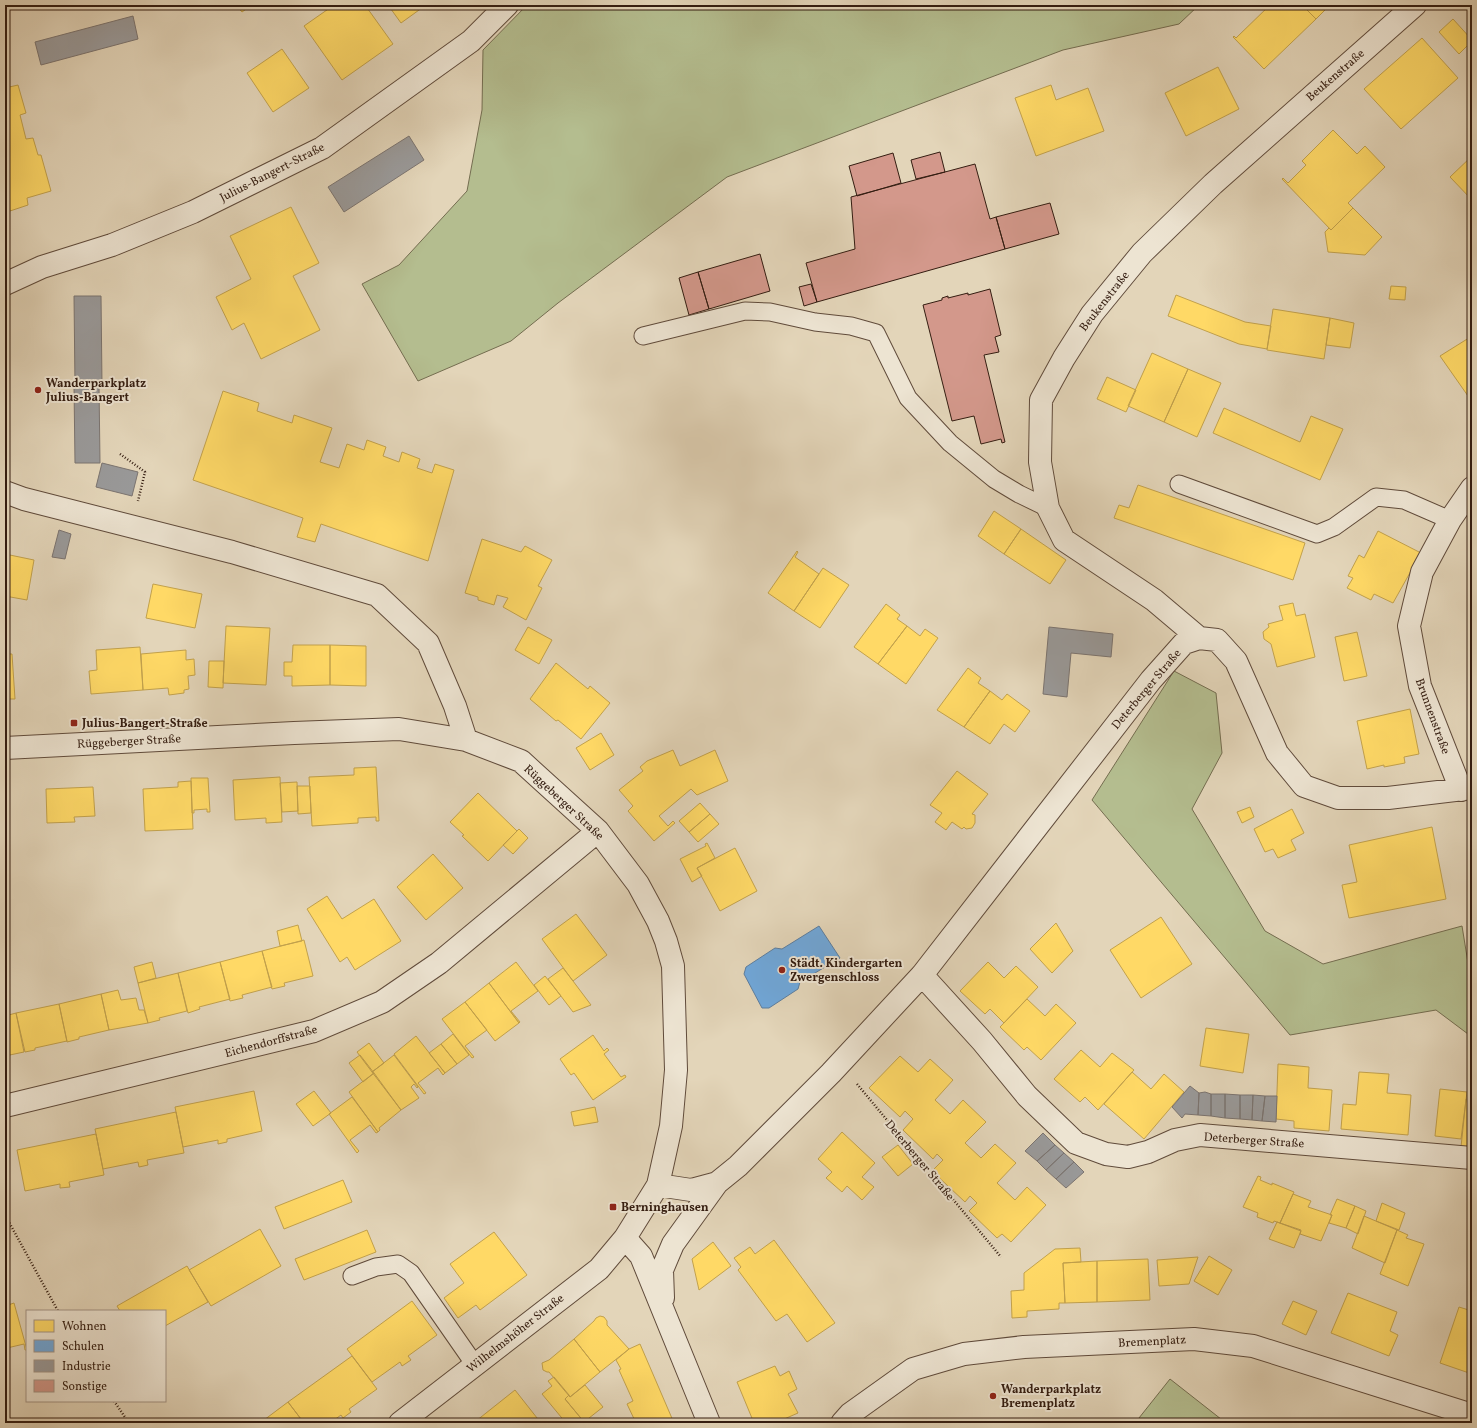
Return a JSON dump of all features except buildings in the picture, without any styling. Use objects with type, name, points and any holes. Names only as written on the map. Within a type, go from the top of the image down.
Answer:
[{"type":"street","name":"Julius-Bangert-Straße","points":[[5,284],[42,267],[112,245],[194,212],[322,148],[471,41],[507,5]]},
{"type":"street","name":"Beukenstraße","points":[[1200,638],[1154,600],[1064,540],[1048,508],[1040,462],[1041,400],[1064,358],[1092,314],[1142,253],[1212,184],[1415,5]]},
{"type":"street","name":"Brunnenstraße","points":[[1467,789],[1420,686],[1409,626],[1422,572],[1450,520],[1472,488]]},
{"type":"street","points":[[5,492],[24,499],[232,552],[377,595],[428,643],[455,706],[466,740]]},
{"type":"street","points":[[1200,638],[1217,640],[1236,661],[1276,753],[1304,786],[1338,798],[1388,798],[1467,789]]},
{"type":"street","name":"Deterberger Straße","points":[[658,1185],[691,1190],[717,1183],[738,1166],[840,1064],[922,976],[1150,680],[1184,643],[1200,638]]},
{"type":"street","name":"Rüggeberger Straße","points":[[5,748],[286,733],[399,729],[466,740],[521,762],[598,831],[638,884],[658,921],[666,941],[673,966],[676,1070],[671,1126],[658,1185],[625,1238]]},
{"type":"street","name":"Eichendorffstraße","points":[[5,1106],[314,1032],[382,1002],[439,963],[598,831]]},
{"type":"street","name":"Deterberger Straße","points":[[922,976],[982,1041],[1027,1096],[1076,1142],[1106,1154],[1128,1157],[1148,1152],[1174,1140],[1200,1135],[1472,1158]]},
{"type":"street","points":[[664,1311],[662,1270],[673,1244],[717,1183]]},
{"type":"street","points":[[625,1238],[641,1256],[709,1423]]},
{"type":"street","name":"Wilhelmshöher Straße","points":[[400,1423],[599,1268],[625,1238]]},
{"type":"street","name":"Bremenplatz","points":[[842,1423],[850,1414],[913,1369],[964,1354],[1024,1347],[1194,1339],[1253,1346],[1472,1415]]},
{"type":"lane","points":[[644,336],[745,311],[770,312],[815,322],[851,326],[876,333],[908,398],[950,444],[994,479],[1019,494],[1048,508]]},
{"type":"lane","points":[[1179,484],[1317,534],[1334,527],[1376,497],[1404,500],[1450,520]]},
{"type":"lane","points":[[352,1276],[376,1267],[398,1264],[411,1273],[475,1365]]},
{"type":"path","points":[[120,454],[145,472]]},
{"type":"path","name":"Deterberger Straße","points":[[840,1064],[1001,1257]]},
{"type":"path","points":[[5,1215],[57,1310]]},
{"type":"path","points":[[115,1402],[129,1423]]},
{"type":"green space","points":[[527,5],[1199,5],[1179,24],[1063,50],[727,177],[558,303],[511,341],[418,381],[362,284],[399,265],[467,191],[482,110],[483,50]]},
{"type":"green space","points":[[1174,671],[1216,693],[1222,753],[1192,809],[1265,931],[1323,964],[1462,926],[1468,963],[1472,962],[1472,1037],[1436,1010],[1290,1035],[1092,800]]},
{"type":"green space","points":[[1170,1379],[1226,1423],[1135,1423]]},
{"type":"place","name":"Wanderparkplatz Julius-Bangert","points":[[38,390]]},
{"type":"place","name":"Julius-Bangert-Straße","points":[[74,723]]},
{"type":"place","name":"Städt. Kindergarten Zwergenschloss","points":[[782,970]]},
{"type":"place","name":"Berninghausen","points":[[613,1207]]},
{"type":"place","name":"Wanderparkplatz Bremenplatz","points":[[993,1396]]}]
